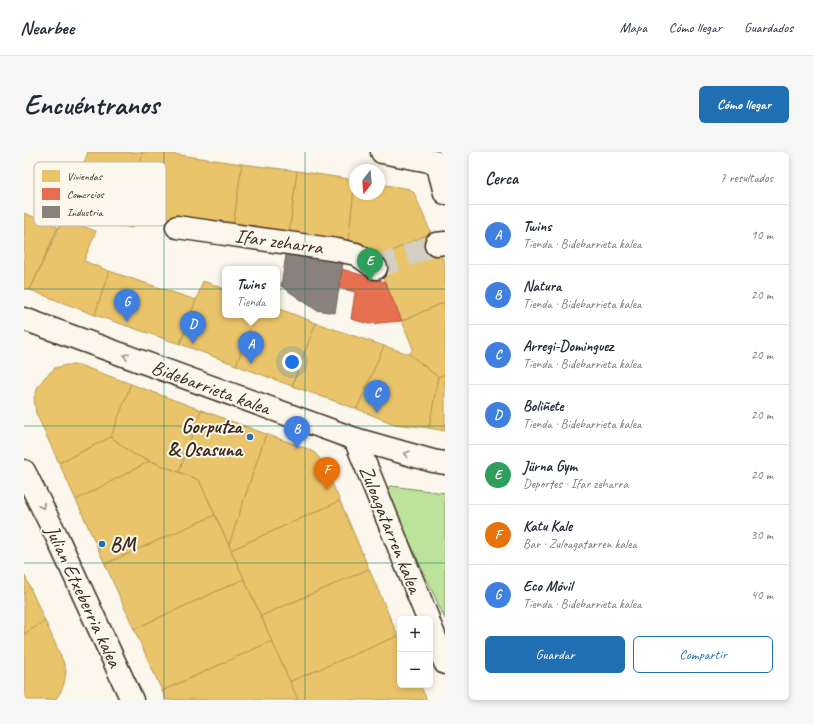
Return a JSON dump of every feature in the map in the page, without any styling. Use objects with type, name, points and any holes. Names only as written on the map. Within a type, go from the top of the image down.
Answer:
[{"type":"street","points":[[382,152],[441,163],[445,193]]},
{"type":"street","name":"Ifar zeharra","points":[[177,227],[337,250],[356,254],[376,268]]},
{"type":"street","name":"Bidebarrieta kalea","points":[[24,319],[355,439],[432,461],[445,463]]},
{"type":"street","name":"Zuloagatarren kalea","points":[[355,439],[427,616]]},
{"type":"street","name":"Julian Etxeberria kalea","points":[[24,471],[56,535],[132,700]]},
{"type":"street","points":[[433,633],[445,663]]},
{"type":"green space","points":[[391,486],[445,493],[445,619],[387,493],[387,488]]},
{"type":"building: Viviendas","points":[[88,152],[142,152],[141,162],[84,162]]},
{"type":"building: Viviendas","points":[[142,152],[159,152],[242,164],[233,227],[166,218],[166,162],[141,162]]},
{"type":"building: Viviendas","points":[[242,164],[297,171],[289,235],[233,227]]},
{"type":"building: Viviendas","points":[[297,171],[349,179],[349,200],[353,200],[348,244],[289,235]]},
{"type":"building: Viviendas","points":[[385,185],[410,189],[414,193],[431,233],[372,260],[367,247],[348,244],[353,200],[385,200]]},
{"type":"building: Viviendas","points":[[24,213],[34,217],[34,226],[58,227],[30,290],[24,288]]},
{"type":"building: Viviendas","points":[[60,226],[82,226],[96,231],[84,261],[109,271],[95,315],[30,290]]},
{"type":"building: Viviendas","points":[[431,233],[445,264],[445,302],[402,321],[385,282],[372,260]]},
{"type":"building: Viviendas","points":[[109,271],[196,300],[180,344],[95,315]]},
{"type":"building: Viviendas","points":[[203,281],[222,288],[222,318],[254,318],[236,365],[180,344]]},
{"type":"building: Viviendas","points":[[445,302],[445,374],[438,377],[409,354],[413,349],[402,321]]},
{"type":"building: Viviendas","points":[[280,309],[316,323],[292,386],[236,365],[254,318],[280,318]]},
{"type":"building: Viviendas","points":[[316,323],[384,346],[357,409],[292,386]]},
{"type":"building: Viviendas","points":[[384,346],[409,354],[438,377],[429,428],[394,424],[357,409]]},
{"type":"building: Viviendas","points":[[66,365],[79,365],[131,384],[111,437],[59,463],[36,413],[34,398],[38,387],[45,377],[55,368]]},
{"type":"building: Viviendas","points":[[445,374],[445,431],[429,428],[438,377]]},
{"type":"building: Viviendas","points":[[131,384],[201,410],[179,472],[133,454],[111,437]]},
{"type":"building: Viviendas","points":[[201,410],[266,434],[229,545],[199,480],[179,472]]},
{"type":"building: Viviendas","points":[[266,434],[315,453],[322,461],[340,501],[231,550],[229,545]]},
{"type":"building: Viviendas","points":[[111,437],[133,454],[150,461],[76,500],[59,463]]},
{"type":"building: Viviendas","points":[[150,461],[199,480],[215,515],[105,564],[76,500]]},
{"type":"building: Viviendas","points":[[340,501],[369,569],[261,616],[231,550]]},
{"type":"building: Viviendas","points":[[215,515],[244,579],[134,629],[105,564]]},
{"type":"building: Viviendas","points":[[369,569],[397,636],[289,682],[261,616]]},
{"type":"building: Viviendas","points":[[24,574],[45,621],[24,634]]},
{"type":"building: Viviendas","points":[[244,579],[272,641],[162,691],[134,629]]},
{"type":"building: Viviendas","points":[[45,621],[63,661],[66,671],[64,684],[55,700],[24,700],[24,634]]},
{"type":"building: Viviendas","points":[[397,636],[397,688],[421,688],[427,700],[298,700],[289,682]]},
{"type":"building: Viviendas","points":[[272,641],[298,700],[166,700],[162,691]]},
{"type":"building: Comercios","points":[[342,269],[385,282],[402,321],[369,324],[351,319],[355,292],[339,288]]},
{"type":"building: Industria","points":[[287,249],[344,257],[335,313],[316,310],[281,286]]},
{"type":"tunnel","points":[[376,268],[436,244]]},
{"type":"place","name":"Jürna Gym","points":[[370,281]]},
{"type":"place","name":"Eco Móvil","points":[[127,322]]},
{"type":"place","name":"Boliñete","points":[[193,344]]},
{"type":"place","name":"Twins","points":[[251,364]]},
{"type":"place","name":"Arregi-Dominguez","points":[[377,413]]},
{"type":"place","name":"Gorputza & Osasuna","points":[[250,437]]},
{"type":"place","name":"Natura","points":[[297,449]]},
{"type":"place","name":"Katu Kale","points":[[327,490]]},
{"type":"place","name":"BM","points":[[102,544]]}]
